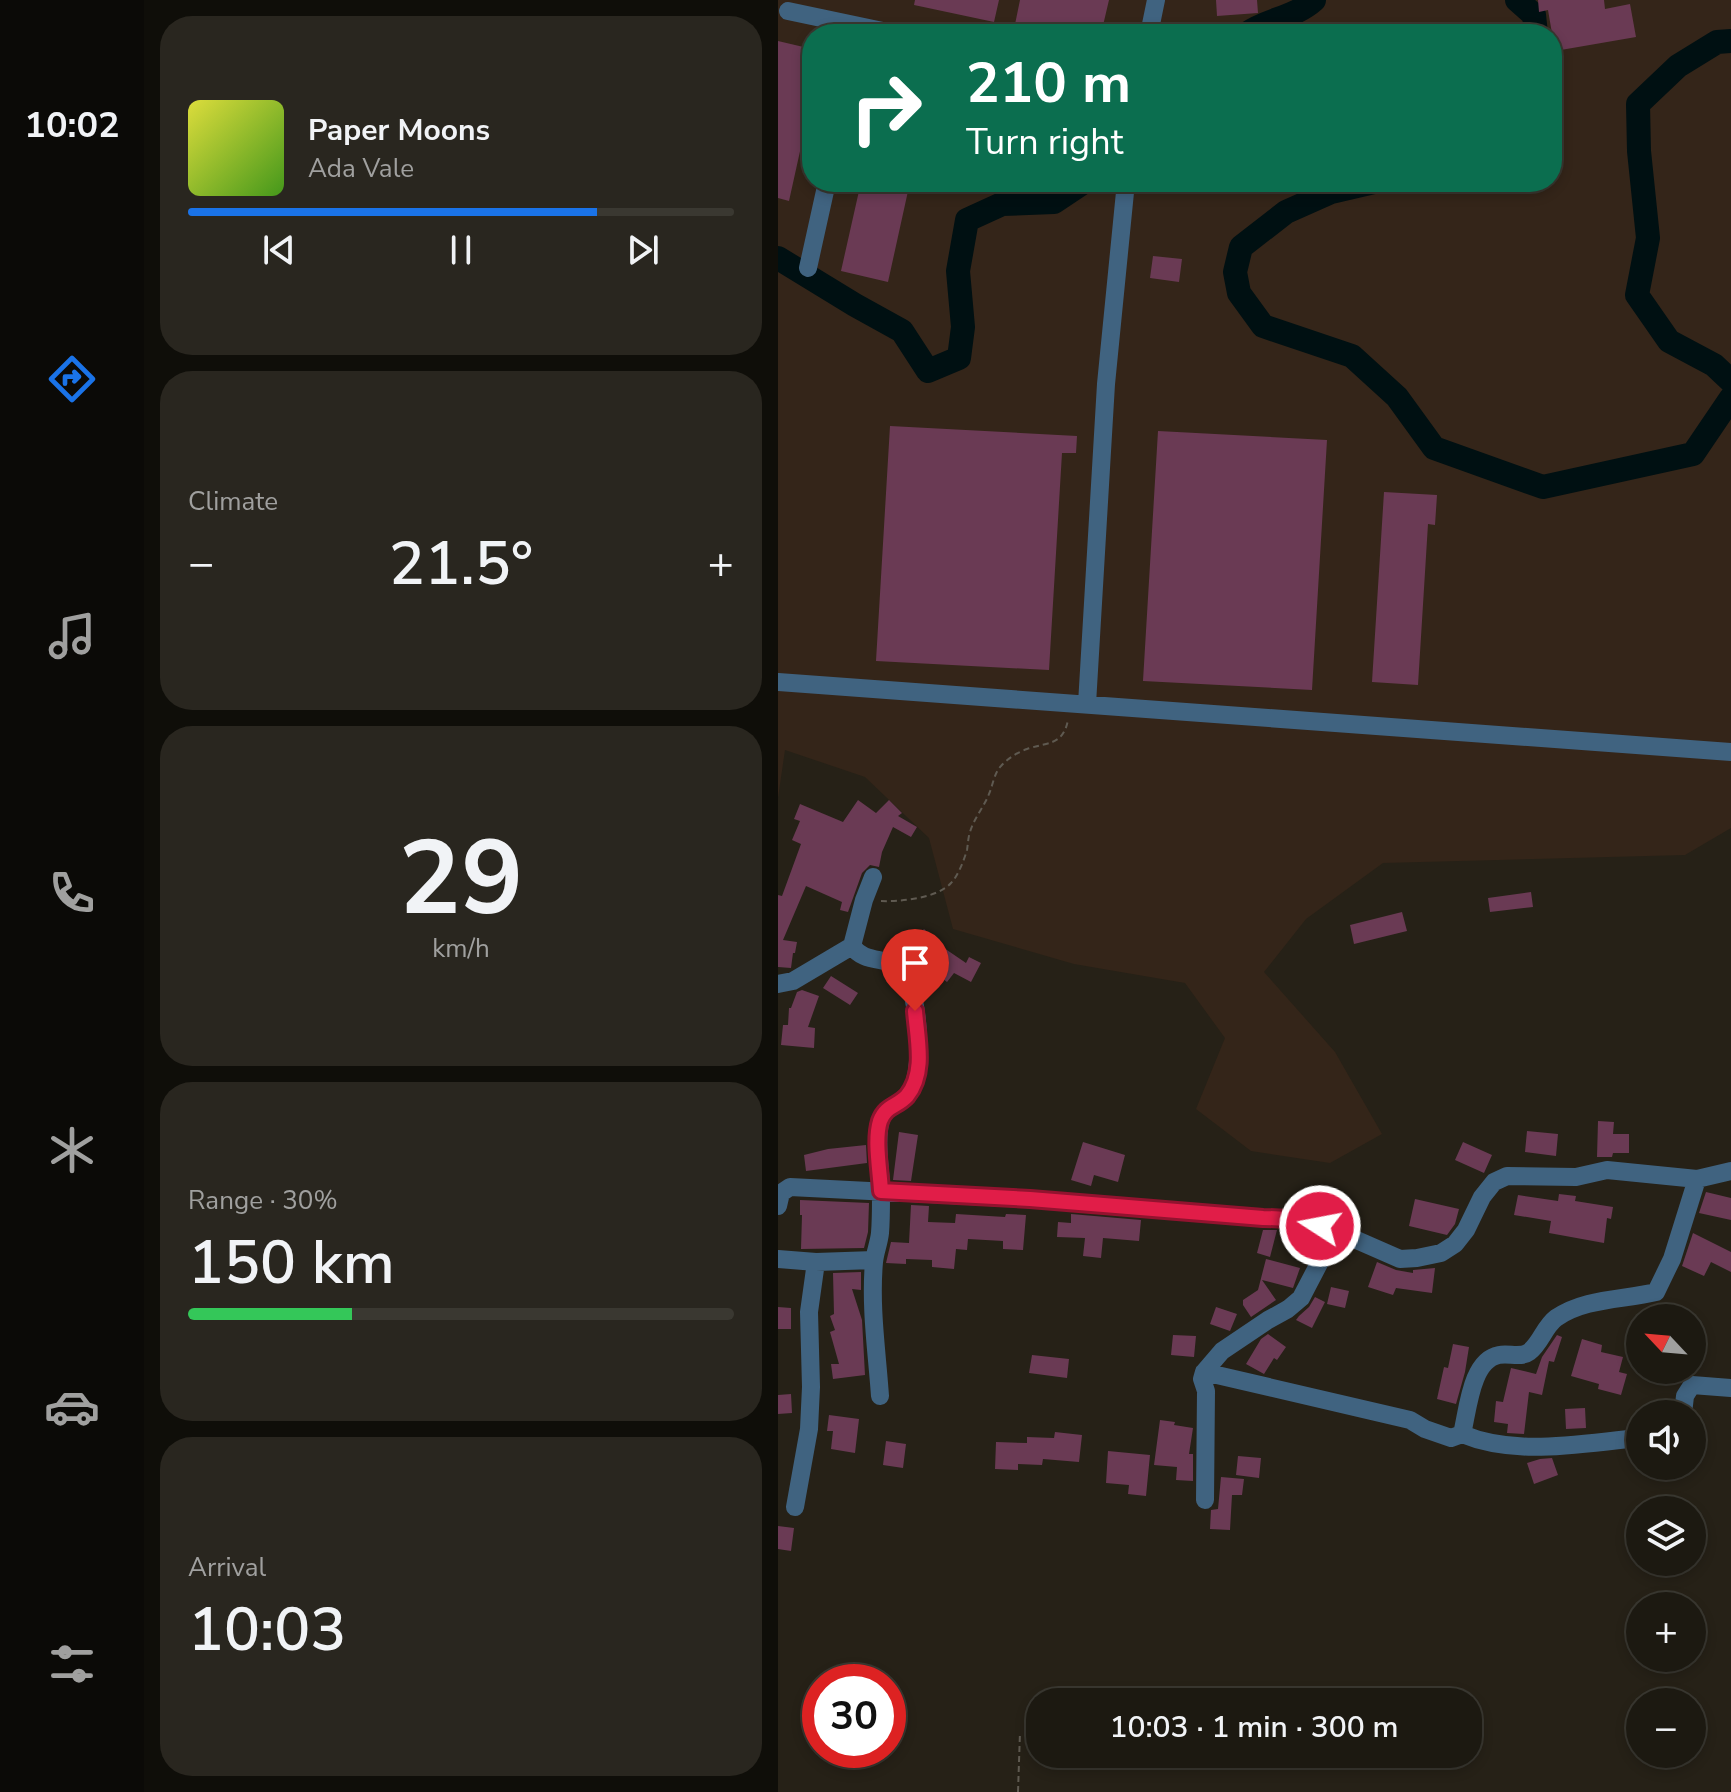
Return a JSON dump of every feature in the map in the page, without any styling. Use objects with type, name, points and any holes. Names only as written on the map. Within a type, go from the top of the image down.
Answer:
[{"type":"street","points":[[1151,24],[1156,0]]},
{"type":"street","points":[[788,11],[836,24]]},
{"type":"street","points":[[808,268],[825,192]]},
{"type":"street","points":[[1079,703],[1125,192]]},
{"type":"street","points":[[778,682],[1731,752]]},
{"type":"street","points":[[778,984],[793,981],[852,946],[873,877]]},
{"type":"street","points":[[852,946],[864,957],[898,965],[909,981],[919,1064],[916,1081],[909,1094],[889,1107],[881,1118],[878,1132],[880,1236],[874,1260],[873,1295],[880,1396]]},
{"type":"street","points":[[778,1206],[781,1193],[790,1187],[1030,1199],[1286,1218],[1336,1231],[1400,1259],[1441,1253],[1455,1244],[1466,1230],[1482,1197],[1494,1182],[1507,1176],[1576,1177],[1607,1170],[1697,1179],[1731,1171]]},
{"type":"street","points":[[1462,1434],[1475,1377],[1492,1357],[1529,1352],[1549,1324],[1581,1305],[1656,1292],[1672,1259],[1697,1179]]},
{"type":"street","points":[[1205,1500],[1204,1372],[1222,1351],[1301,1298],[1336,1231]]},
{"type":"street","points":[[778,1259],[816,1262],[874,1260]]},
{"type":"street","points":[[795,1507],[809,1429],[809,1312],[816,1262]]},
{"type":"street","points":[[1204,1372],[1410,1420],[1451,1438],[1462,1434],[1482,1442],[1531,1447],[1626,1439]]},
{"type":"street","points":[[1685,1400],[1692,1385],[1731,1388]]},
{"type":"path","points":[[864,900],[897,901],[924,896],[954,881],[967,848],[971,827],[985,804],[1000,767],[1021,751],[1052,743],[1060,737],[1079,703]]},
{"type":"path","points":[[1018,1792],[1020,1732]]},
{"type":"shaded area","points":[[778,0],[1731,0],[1731,828],[1685,855],[1383,863],[1306,919],[1264,972],[1335,1052],[1382,1134],[1330,1163],[1251,1151],[1196,1109],[1225,1038],[1185,983],[1074,964],[953,929],[929,838],[865,777],[785,750],[778,798]]},
{"type":"building","points":[[915,0],[999,0],[994,22],[914,5]]},
{"type":"building","points":[[1020,0],[1109,0],[1103,24],[1015,24]]},
{"type":"building","points":[[1216,0],[1257,0],[1258,13],[1217,16]]},
{"type":"building","points":[[1538,0],[1604,0],[1605,9],[1630,4],[1636,37],[1562,50],[1562,24],[1550,24],[1548,10],[1539,12]]},
{"type":"building","points":[[778,41],[802,47],[802,142],[789,201],[778,198]]},
{"type":"building","points":[[859,192],[908,192],[888,282],[841,271]]},
{"type":"building","points":[[1153,256],[1182,259],[1179,282],[1150,278]]},
{"type":"building","points":[[890,426],[1077,436],[1076,453],[1062,453],[1049,670],[876,661]]},
{"type":"building","points":[[1158,431],[1327,440],[1312,690],[1143,681]]},
{"type":"building","points":[[1384,492],[1437,495],[1435,525],[1428,524],[1418,685],[1372,682]]},
{"type":"building","points":[[858,800],[876,813],[889,800],[902,813],[898,816],[917,827],[911,837],[893,827],[879,867],[870,865],[862,873],[848,912],[840,910],[842,902],[806,886],[783,940],[797,942],[791,968],[778,967],[778,895],[782,896],[801,844],[792,840],[800,821],[794,819],[800,804],[843,822]]},
{"type":"building","points":[[1531,892],[1533,907],[1490,912],[1488,898]]},
{"type":"building","points":[[1402,912],[1407,931],[1354,944],[1350,925]]},
{"type":"building","points":[[924,929],[966,963],[969,957],[981,963],[971,982],[954,973],[947,982],[915,961],[922,953],[912,943]]},
{"type":"building","points":[[831,976],[858,993],[850,1005],[823,988]]},
{"type":"building","points":[[802,990],[819,996],[808,1027],[815,1028],[814,1048],[781,1045],[783,1025],[788,1025],[789,1008],[797,992]]},
{"type":"building","points":[[1598,1121],[1614,1122],[1613,1134],[1629,1134],[1629,1153],[1597,1157]]},
{"type":"building","points":[[1527,1131],[1558,1134],[1556,1156],[1525,1152]]},
{"type":"building","points":[[899,1132],[918,1135],[911,1181],[893,1180]]},
{"type":"building","points":[[1083,1142],[1125,1155],[1118,1182],[1094,1175],[1091,1186],[1071,1180]]},
{"type":"building","points":[[1463,1142],[1492,1155],[1484,1173],[1455,1160]]},
{"type":"building","points":[[866,1145],[867,1163],[806,1171],[804,1155]]},
{"type":"building","points":[[1706,1192],[1731,1198],[1731,1220],[1699,1213]]},
{"type":"building","points":[[1559,1194],[1576,1196],[1575,1201],[1613,1207],[1611,1219],[1607,1218],[1604,1243],[1549,1233],[1551,1221],[1514,1215],[1518,1195],[1558,1201]]},
{"type":"building","points":[[1415,1199],[1459,1209],[1455,1224],[1447,1235],[1409,1226]]},
{"type":"building","points":[[800,1200],[869,1203],[864,1248],[801,1249]]},
{"type":"building","points":[[911,1205],[929,1206],[928,1222],[955,1223],[956,1214],[1026,1215],[1023,1250],[1003,1249],[1003,1241],[968,1239],[967,1250],[956,1249],[954,1269],[932,1267],[932,1260],[906,1259],[906,1264],[886,1263],[891,1242],[909,1243]]},
{"type":"building","points":[[1071,1214],[1141,1220],[1139,1241],[1103,1238],[1101,1258],[1083,1256],[1085,1238],[1057,1237],[1058,1222],[1071,1223]]},
{"type":"building","points":[[1263,1230],[1277,1230],[1270,1257],[1257,1253]]},
{"type":"building","points":[[1693,1233],[1731,1252],[1731,1272],[1711,1262],[1704,1276],[1682,1266]]},
{"type":"building","points":[[1266,1259],[1300,1268],[1293,1288],[1262,1280],[1276,1300],[1251,1317],[1243,1300],[1258,1290]]},
{"type":"building","points":[[1377,1262],[1413,1273],[1413,1270],[1435,1268],[1432,1293],[1396,1288],[1393,1295],[1368,1287]]},
{"type":"building","points":[[861,1272],[861,1290],[852,1289],[862,1320],[865,1375],[833,1379],[831,1364],[839,1364],[830,1332],[835,1330],[830,1316],[834,1314],[833,1273]]},
{"type":"building","points":[[1331,1287],[1349,1291],[1345,1308],[1327,1304]]},
{"type":"building","points":[[1315,1297],[1325,1302],[1312,1328],[1296,1320]]},
{"type":"building","points":[[778,1307],[791,1308],[791,1329],[778,1329]]},
{"type":"building","points":[[1216,1307],[1237,1314],[1230,1331],[1210,1324]]},
{"type":"building","points":[[1268,1334],[1286,1347],[1264,1374],[1246,1364],[1261,1339]]},
{"type":"building","points":[[1173,1335],[1196,1336],[1194,1357],[1171,1355]]},
{"type":"building","points":[[1557,1335],[1562,1337],[1554,1362],[1549,1361],[1542,1395],[1529,1392],[1524,1434],[1507,1433],[1508,1424],[1494,1422],[1496,1401],[1503,1402],[1511,1368],[1536,1374],[1542,1357]]},
{"type":"building","points":[[1582,1339],[1602,1345],[1601,1352],[1623,1357],[1619,1372],[1626,1374],[1626,1378],[1621,1395],[1598,1389],[1599,1384],[1571,1376]]},
{"type":"building","points":[[1453,1344],[1469,1347],[1456,1404],[1437,1399]]},
{"type":"building","points":[[1032,1355],[1069,1359],[1067,1378],[1029,1373]]},
{"type":"building","points":[[791,1394],[792,1413],[778,1414],[778,1395]]},
{"type":"building","points":[[1585,1408],[1586,1428],[1566,1429],[1565,1409]]},
{"type":"building","points":[[829,1415],[859,1419],[855,1453],[831,1449],[833,1431],[827,1431]]},
{"type":"building","points":[[1160,1420],[1193,1428],[1189,1454],[1193,1454],[1193,1481],[1176,1480],[1177,1467],[1154,1465]]},
{"type":"building","points":[[1055,1432],[1082,1435],[1079,1462],[1043,1459],[1042,1465],[1018,1464],[1018,1470],[995,1469],[996,1442],[1027,1443],[1027,1437],[1054,1438]]},
{"type":"building","points":[[886,1441],[906,1444],[903,1468],[883,1465]]},
{"type":"building","points":[[1108,1451],[1150,1455],[1146,1496],[1128,1494],[1129,1485],[1106,1483]]},
{"type":"building","points":[[1238,1456],[1261,1458],[1259,1478],[1236,1475]]},
{"type":"building","points":[[1552,1458],[1558,1475],[1534,1484],[1527,1463]]},
{"type":"building","points":[[1221,1477],[1244,1479],[1242,1495],[1232,1495],[1230,1530],[1210,1529],[1211,1510],[1218,1509]]},
{"type":"building","points":[[778,1526],[794,1528],[791,1551],[778,1549]]},
{"type":"waterway","points":[[1266,24],[1298,11],[1314,0]]},
{"type":"waterway","points":[[1517,0],[1534,15],[1535,24]]},
{"type":"waterway","points":[[1731,41],[1717,42],[1678,66],[1638,104],[1639,151],[1648,238],[1637,295],[1669,341],[1714,365],[1731,381]]},
{"type":"waterway","points":[[778,258],[902,331],[928,371],[959,358],[963,327],[958,271],[967,220],[1002,204],[1054,202],[1069,192]]},
{"type":"waterway","points":[[1331,192],[1286,212],[1241,247],[1235,272],[1239,293],[1263,326],[1352,356],[1397,397],[1434,448],[1543,487],[1693,454],[1731,398]]},
{"type":"route","points":[[915,1011],[919,1064],[916,1081],[909,1094],[889,1107],[881,1118],[878,1132],[881,1191],[1286,1218],[1320,1226]]}]
